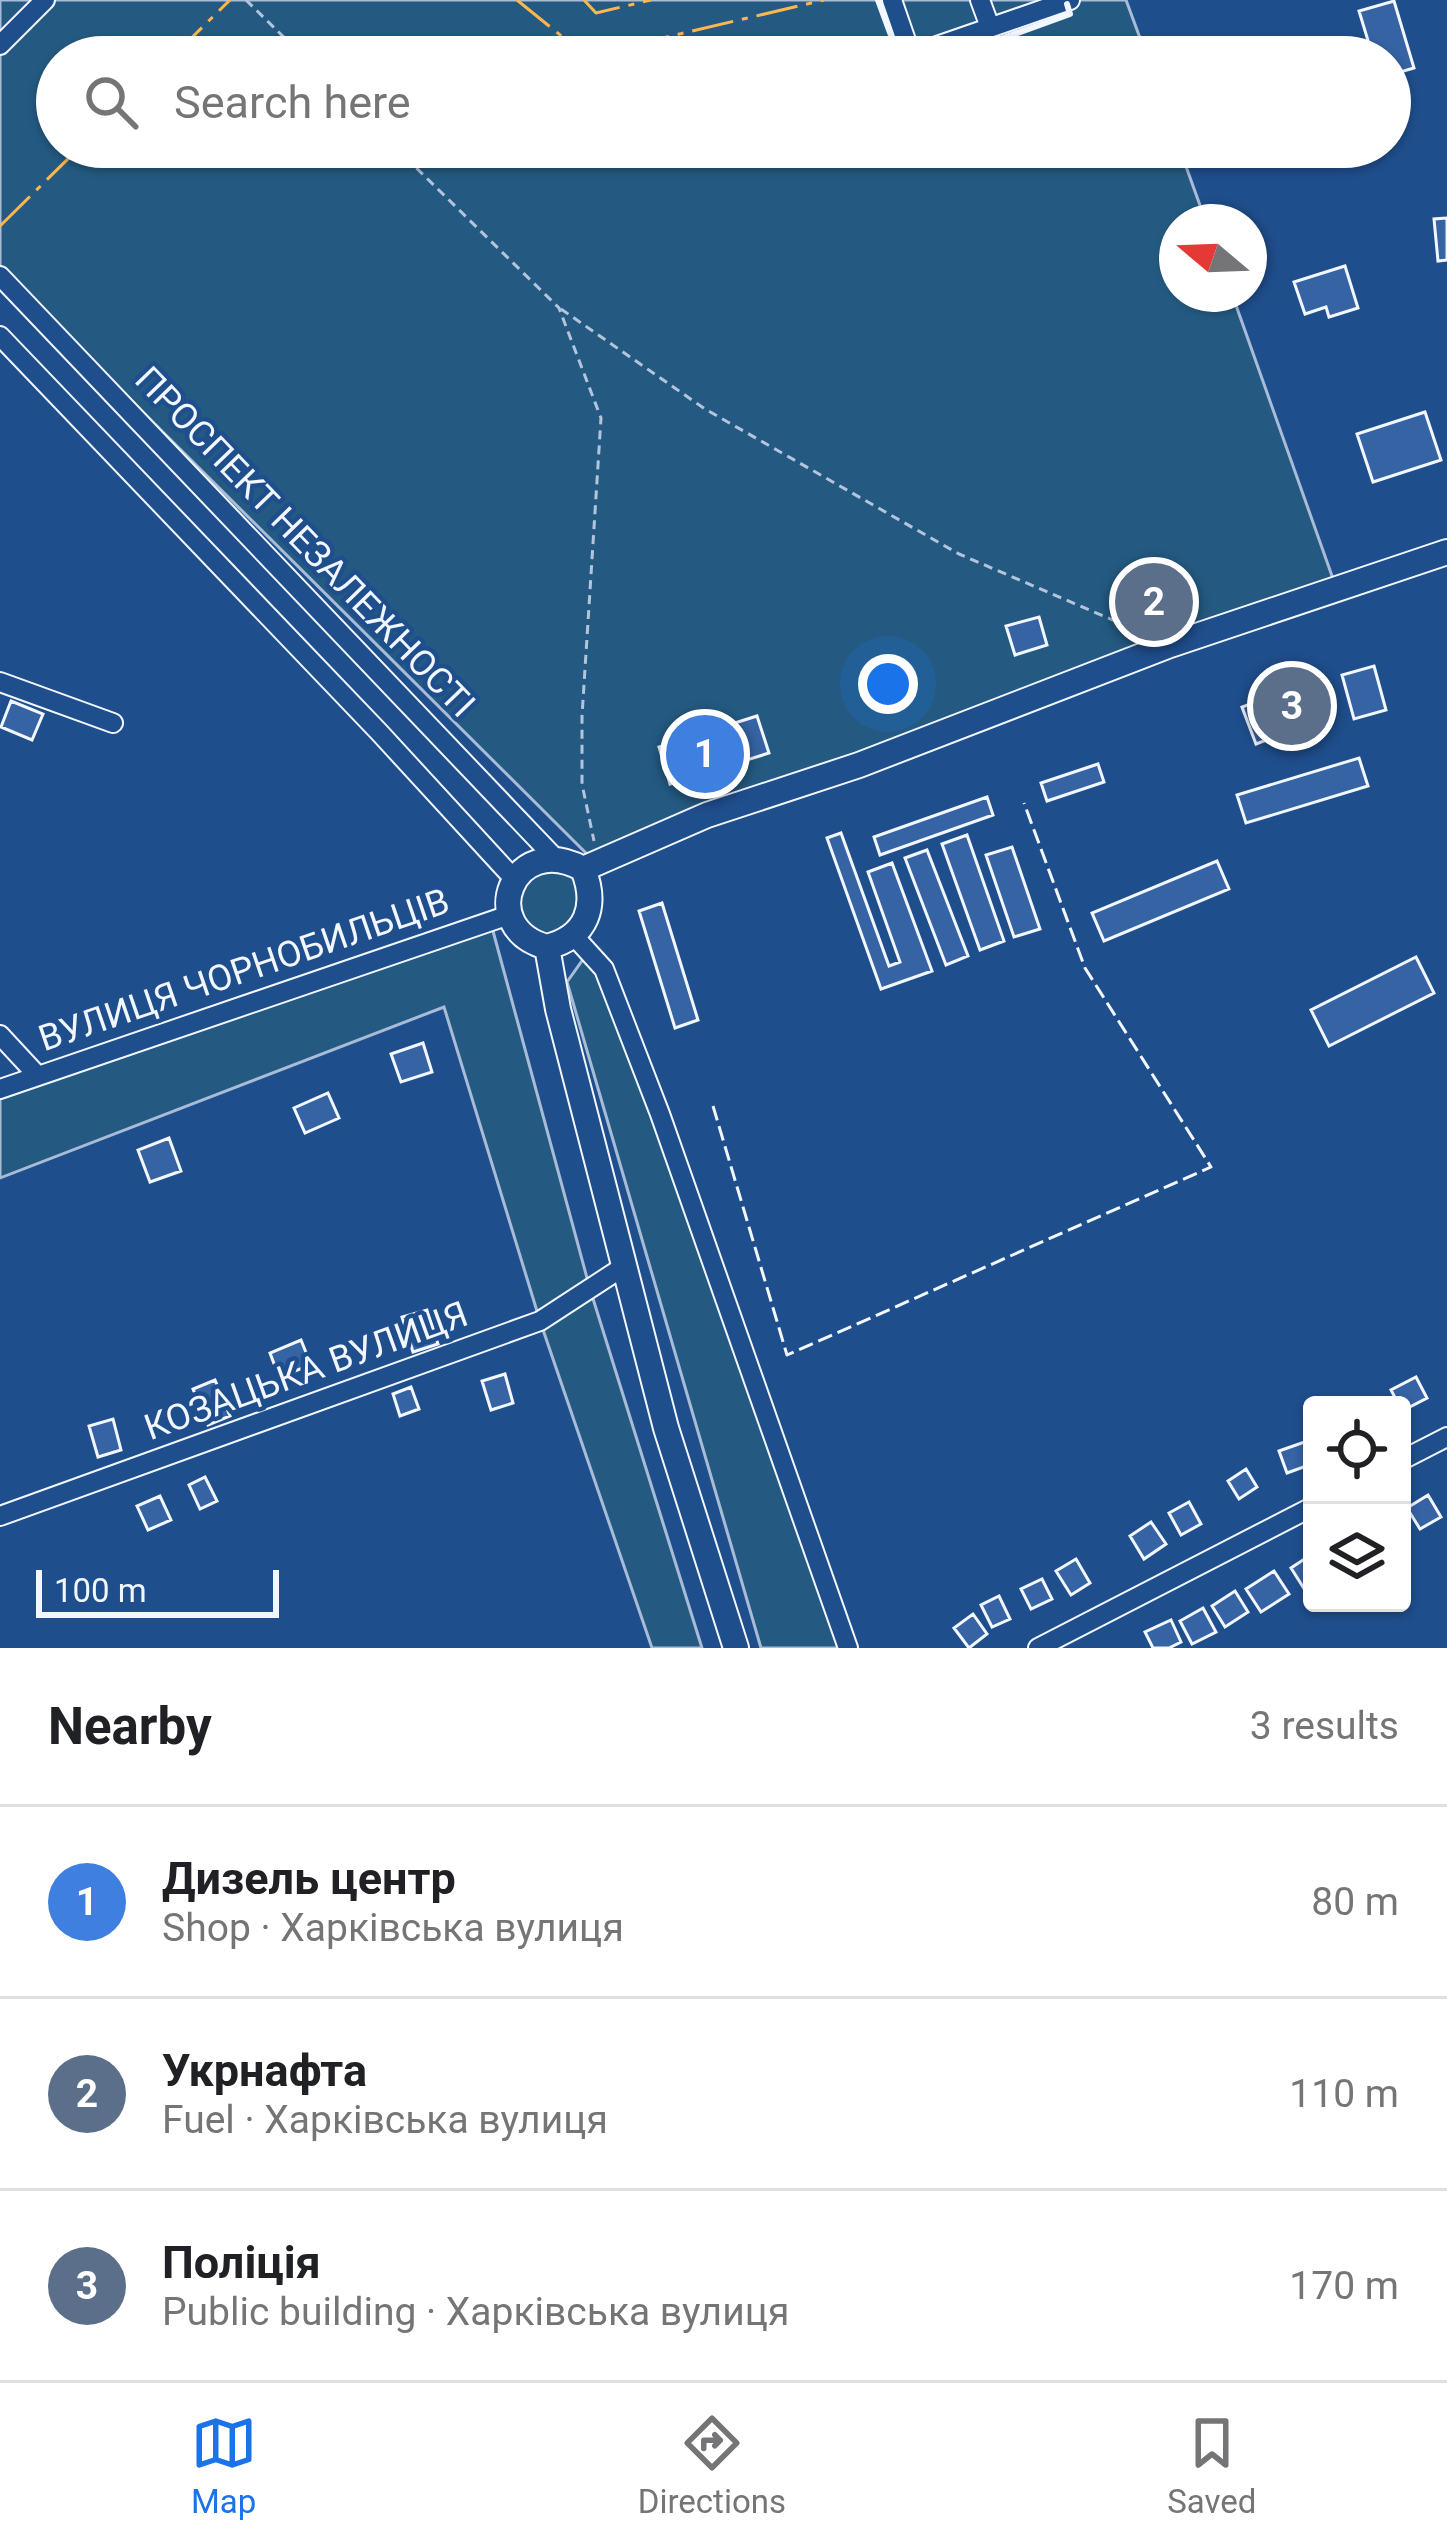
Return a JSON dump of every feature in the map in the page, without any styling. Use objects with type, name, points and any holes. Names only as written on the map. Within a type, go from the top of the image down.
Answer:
[{"type":"main road","points":[[591,865],[590,914],[574,936],[548,947],[533,944],[520,933],[509,915],[508,899],[514,880],[535,862],[556,859],[591,865],[707,815],[859,765],[1170,645],[1447,552]]},
{"type":"main road","points":[[548,947],[558,1009],[666,1428],[736,1648]]},
{"type":"street","points":[[0,44],[45,0]]},
{"type":"street","points":[[892,0],[904,36]]},
{"type":"street","points":[[980,0],[990,27]]},
{"type":"street","points":[[965,36],[1070,0]]},
{"type":"street","name":"ПРОСПЕКТ НЕЗАЛЕЖНОСТІ","points":[[0,275],[556,859]]},
{"type":"street","points":[[0,337],[379,732],[514,880]]},
{"type":"street","points":[[0,682],[113,723]]},
{"type":"street","name":"ВУЛИЦЯ ЧОРНОБИЛЬЦІВ","points":[[0,1089],[509,915]]},
{"type":"street","points":[[574,936],[604,969],[660,1114],[848,1648]]},
{"type":"street","points":[[0,1035],[38,1076]]},
{"type":"street","name":"КОЗАЦЬКА ВУЛИЦЯ","points":[[0,1516],[540,1321],[623,1267]]},
{"type":"street","points":[[1411,1455],[1447,1437]]},
{"type":"street","points":[[1038,1648],[1303,1512]]},
{"type":"path","points":[[246,0],[283,36]]},
{"type":"path","points":[[416,168],[559,308],[705,409],[959,554],[1170,645]]},
{"type":"path","points":[[559,308],[601,418],[582,716],[582,784],[591,865]]},
{"type":"shaded area","points":[[0,0],[1126,0],[1139,36],[36,36],[36,168],[1187,168],[1200,204],[1159,204],[1159,312],[1238,312],[1337,590],[595,862],[0,270]]},
{"type":"shaded area","points":[[570,862],[590,914],[533,943],[511,884]]},
{"type":"shaded area","points":[[490,920],[590,1289],[702,1648],[652,1648],[540,1321],[444,1007],[0,1178],[0,1089]]},
{"type":"shaded area","points":[[589,951],[604,969],[848,1648],[761,1648],[567,982]]},
{"type":"building","points":[[1394,1],[1404,36],[1367,36],[1359,11]]},
{"type":"building","points":[[1447,218],[1447,260],[1438,261],[1434,219]]},
{"type":"building","points":[[1345,266],[1358,308],[1329,317],[1326,307],[1305,314],[1294,282]]},
{"type":"building","points":[[1425,412],[1441,460],[1373,482],[1357,434]]},
{"type":"building","points":[[1161,581],[1171,609],[1139,620],[1129,593]]},
{"type":"building","points":[[1039,617],[1047,645],[1015,655],[1006,626]]},
{"type":"building","points":[[1374,666],[1386,710],[1354,719],[1342,675]]},
{"type":"building","points":[[1310,681],[1324,718],[1256,744],[1242,707]]},
{"type":"building","points":[[11,701],[43,714],[32,740],[1,727]]},
{"type":"building","points":[[757,716],[769,753],[670,784],[659,747]]},
{"type":"building","points":[[1359,758],[1368,786],[1246,823],[1237,795]]},
{"type":"building","points":[[1098,764],[1104,782],[1047,801],[1041,783]]},
{"type":"building","points":[[987,797],[993,815],[880,855],[874,837]]},
{"type":"building","points":[[841,833],[889,966],[900,962],[868,872],[892,863],[932,971],[881,989],[827,838]]},
{"type":"building","points":[[967,835],[1004,941],[980,950],[942,844]]},
{"type":"building","points":[[1012,847],[1040,929],[1014,937],[986,855]]},
{"type":"building","points":[[927,850],[968,956],[946,965],[905,858]]},
{"type":"building","points":[[1217,861],[1229,889],[1104,941],[1092,913]]},
{"type":"building","points":[[662,903],[698,1020],[675,1028],[639,911]]},
{"type":"building","points":[[1416,957],[1434,993],[1329,1046],[1311,1010]]},
{"type":"building","points":[[423,1043],[432,1072],[401,1082],[391,1054]]},
{"type":"building","points":[[328,1093],[339,1118],[305,1133],[294,1108]]},
{"type":"building","points":[[169,1138],[181,1171],[150,1182],[138,1150]]},
{"type":"building","points":[[427,1310],[438,1344],[413,1352],[402,1317]]},
{"type":"building","points":[[301,1340],[311,1365],[279,1377],[270,1353]]},
{"type":"building","points":[[505,1374],[513,1403],[491,1410],[482,1381]]},
{"type":"building","points":[[1416,1377],[1427,1398],[1411,1406],[1411,1396],[1394,1396],[1391,1390]]},
{"type":"building","points":[[215,1380],[230,1416],[208,1425],[193,1389]]},
{"type":"building","points":[[411,1387],[419,1409],[400,1416],[393,1394]]},
{"type":"building","points":[[113,1419],[121,1450],[98,1457],[89,1426]]},
{"type":"building","points":[[1303,1442],[1303,1467],[1287,1473],[1279,1451]]},
{"type":"building","points":[[1246,1469],[1257,1487],[1239,1499],[1228,1481]]},
{"type":"building","points":[[205,1477],[217,1501],[200,1509],[189,1485]]},
{"type":"building","points":[[1428,1495],[1441,1517],[1420,1529],[1411,1506]]},
{"type":"building","points":[[160,1496],[171,1520],[148,1530],[137,1506]]},
{"type":"building","points":[[1189,1502],[1201,1524],[1181,1535],[1169,1513]]},
{"type":"building","points":[[1151,1522],[1166,1544],[1144,1559],[1130,1536]]},
{"type":"building","points":[[1076,1559],[1090,1583],[1071,1595],[1056,1571]]},
{"type":"building","points":[[1303,1560],[1303,1587],[1291,1568]]},
{"type":"building","points":[[1274,1571],[1289,1594],[1261,1612],[1246,1589]]},
{"type":"building","points":[[1042,1579],[1052,1599],[1031,1609],[1021,1589]]},
{"type":"building","points":[[1235,1591],[1248,1612],[1225,1627],[1212,1606]]},
{"type":"building","points":[[999,1596],[1010,1619],[992,1627],[981,1605]]},
{"type":"building","points":[[1203,1608],[1216,1632],[1192,1644],[1180,1621]]},
{"type":"building","points":[[973,1614],[987,1634],[969,1648],[954,1628]]},
{"type":"building","points":[[1171,1620],[1181,1642],[1153,1648],[1145,1632]]},
{"type":"fence","points":[[713,1106],[787,1355],[1211,1167],[1085,968],[1024,803]]},
{"type":"wall","points":[[878,0],[891,36]]},
{"type":"wall","points":[[1009,36],[1070,14],[1067,4]]},
{"type":"power","points":[[193,36],[230,0]]},
{"type":"power","points":[[517,0],[561,36]]},
{"type":"power","points":[[584,0],[596,13],[651,0]]},
{"type":"power","points":[[671,36],[824,0]]},
{"type":"power","points":[[0,226],[59,168]]},
{"type":"place","name":"Укрнафта","points":[[1154,602]]},
{"type":"place","name":"Поліція","points":[[1292,706]]},
{"type":"place","name":"Дизель центр","points":[[705,754]]}]
